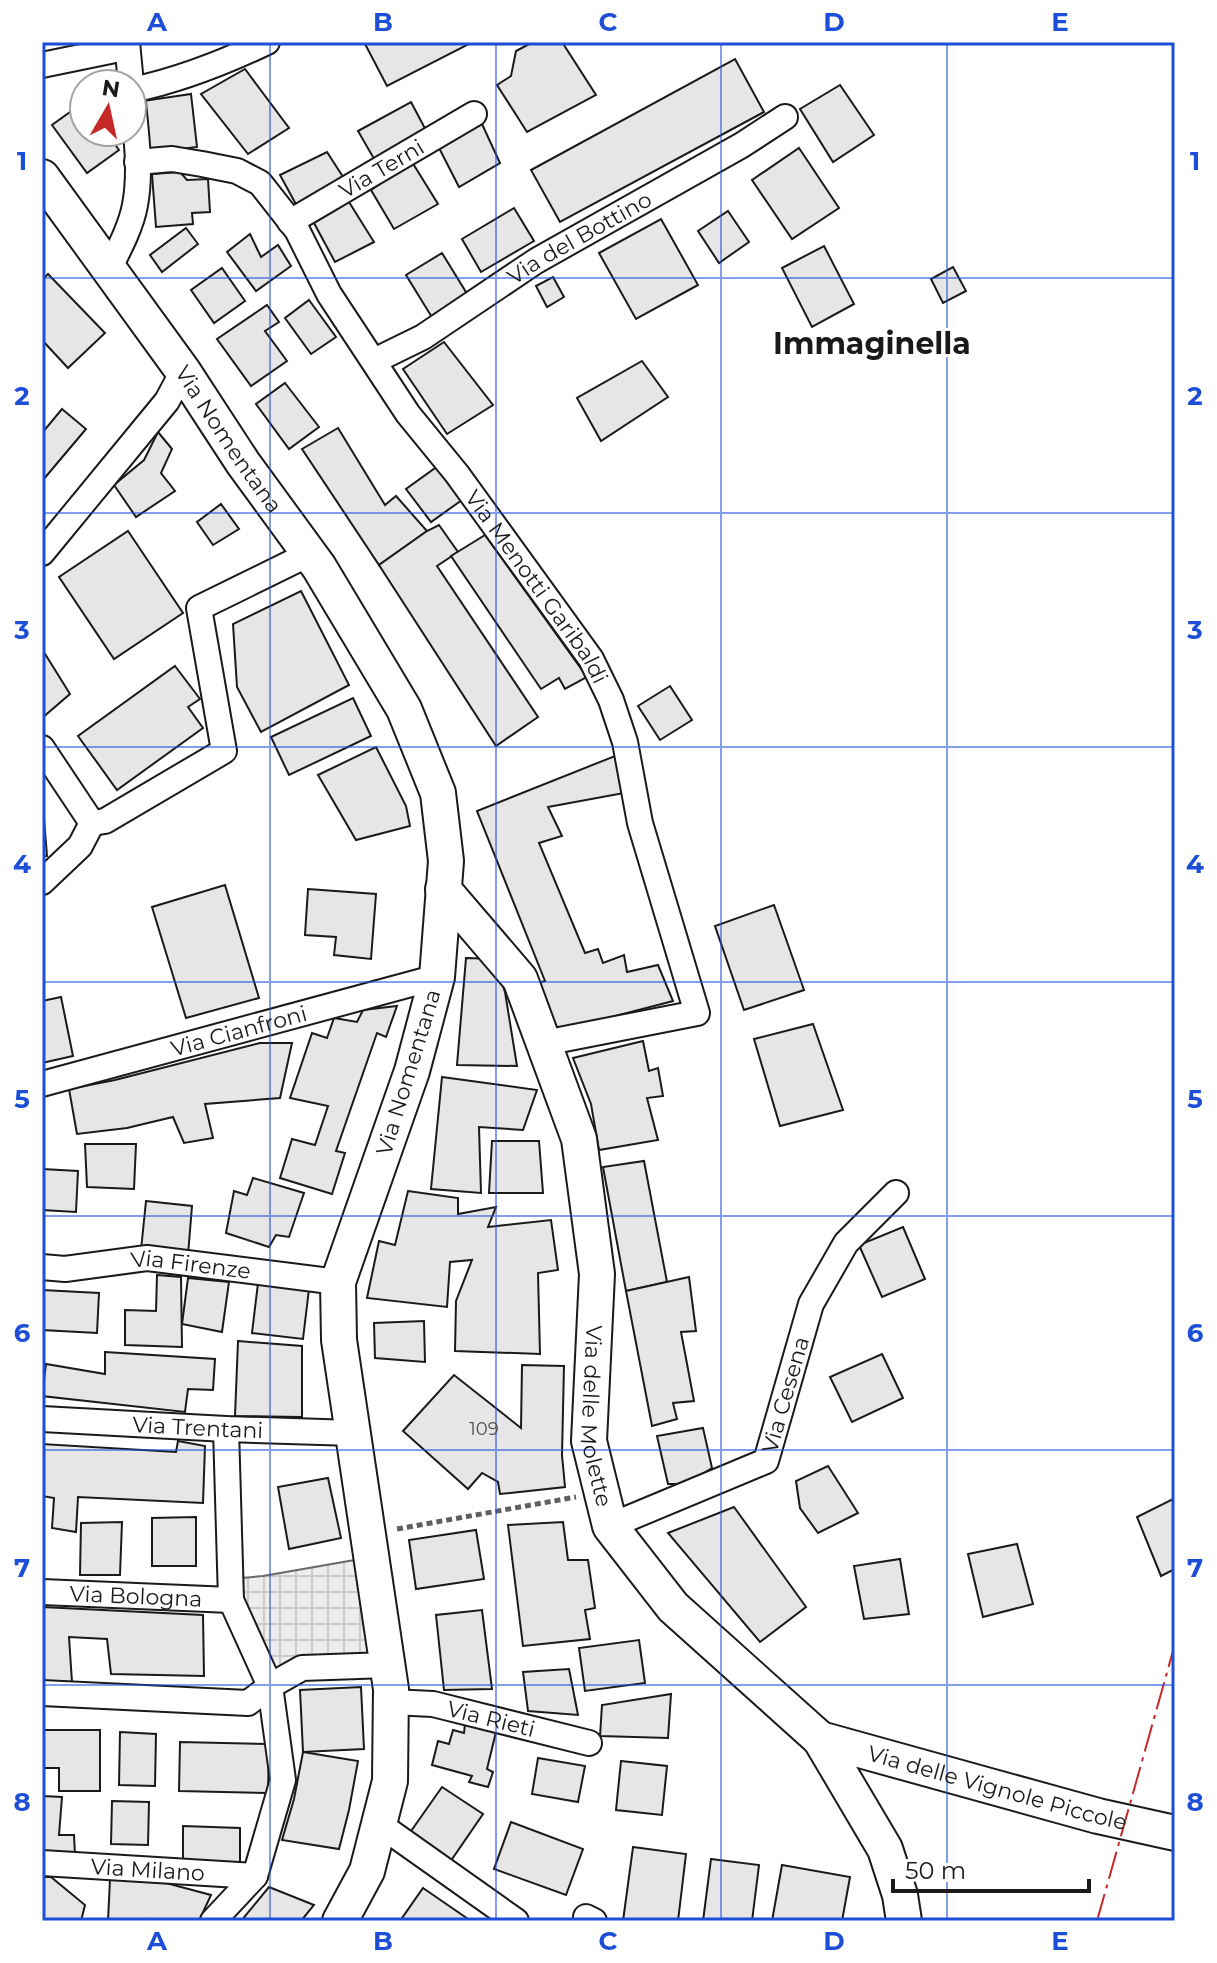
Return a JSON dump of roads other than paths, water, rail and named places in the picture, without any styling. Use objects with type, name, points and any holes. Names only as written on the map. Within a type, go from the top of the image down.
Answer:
[{"type":"main road","name":"Via Nomentana","points":[[45,186],[183,371],[243,463],[309,554],[404,709],[438,793],[446,861],[437,977],[412,1071],[338,1282],[339,1340],[391,1689],[390,1781],[367,1871],[340,1921]]},
{"type":"main road","name":"Via delle Molette","points":[[443,889],[520,979],[579,1139],[597,1274],[589,1441],[610,1526],[673,1607],[820,1739],[885,1849],[900,1895],[904,1921]]},
{"type":"main road","name":"Via delle Vignole Piccole","points":[[820,1739],[1098,1816],[1175,1833]]},
{"type":"street","points":[[148,87],[180,79],[267,42]]},
{"type":"street","points":[[42,65],[121,45],[127,68]]},
{"type":"street","name":"Via Terni","points":[[290,222],[474,114]]},
{"type":"street","name":"Via del Bottino","points":[[374,361],[423,337],[548,254],[742,145],[785,117]]},
{"type":"street","points":[[109,269],[135,205],[136,148]]},
{"type":"street","name":"Via Menotti Garibaldi","points":[[137,162],[172,159],[237,171],[260,183],[297,230],[329,294],[408,414],[457,474],[591,659],[611,700],[625,742],[640,823],[697,1013],[544,1043]]},
{"type":"street","points":[[42,553],[167,401],[183,371]]},
{"type":"street","points":[[92,823],[105,821],[224,751],[199,608],[309,554]]},
{"type":"street","points":[[42,748],[92,823]]},
{"type":"street","points":[[42,882],[80,846],[92,823]]},
{"type":"street","name":"Via Cianfroni","points":[[42,1084],[437,977]]},
{"type":"street","name":"Via Cesena","points":[[610,1526],[766,1461],[811,1304],[846,1243],[896,1193]]},
{"type":"street","name":"Via Firenze","points":[[42,1267],[65,1269],[147,1258],[338,1282]]},
{"type":"street","name":"Via Trentani","points":[[42,1419],[354,1433]]},
{"type":"street","points":[[213,1921],[255,1876],[283,1780],[270,1686],[231,1600],[226,1429]]},
{"type":"street","name":"Via Bologna","points":[[42,1592],[231,1600]]},
{"type":"street","points":[[42,1693],[248,1703],[302,1668],[387,1665]]},
{"type":"street","name":"Via Rieti","points":[[391,1702],[433,1704],[589,1743]]},
{"type":"street","points":[[379,1824],[516,1921]]},
{"type":"street","name":"Via Milano","points":[[42,1863],[255,1876]]},
{"type":"district","name":"Immaginella","points":[[872,344]]}]
